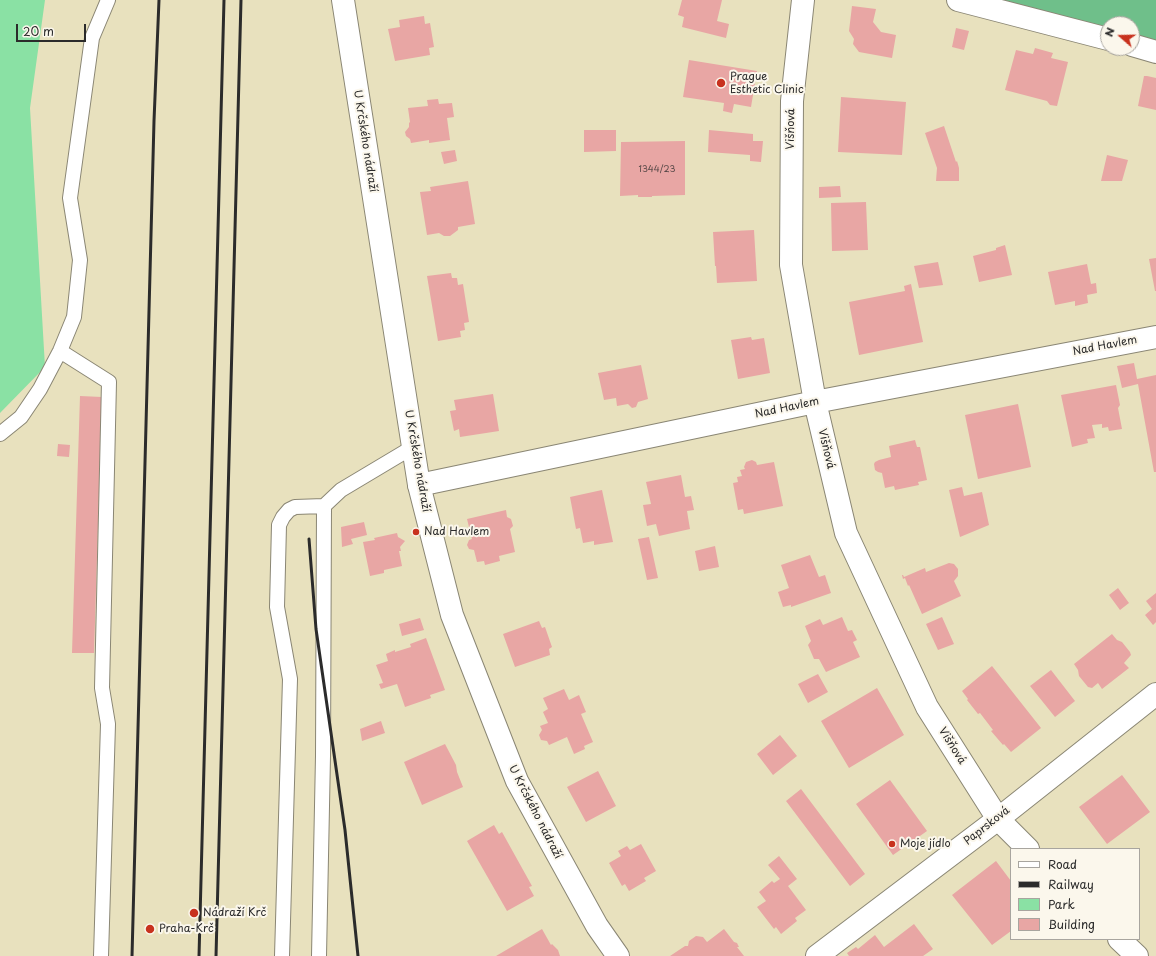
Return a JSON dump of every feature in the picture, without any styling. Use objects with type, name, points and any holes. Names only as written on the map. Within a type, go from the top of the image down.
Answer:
[{"type":"street","name":"U Krčského nádraží","points":[[343,0],[419,485],[452,615],[517,781],[597,926],[618,956]]},
{"type":"street","name":"Višňová","points":[[803,0],[792,101],[791,265],[815,402],[846,533],[927,707],[998,819],[1027,848]]},
{"type":"street","points":[[958,0],[1100,37]]},
{"type":"street","points":[[1140,47],[1156,52]]},
{"type":"street","name":"Nad Havlem","points":[[419,485],[815,402],[1156,337]]},
{"type":"street","name":"Paprsková","points":[[817,956],[998,819],[1156,694]]},
{"type":"street","points":[[1120,940],[1137,956]]},
{"type":"lane","points":[[0,434],[21,417],[40,389],[60,351],[74,317],[80,260],[70,198],[92,38],[108,0]]},
{"type":"lane","points":[[60,351],[109,382],[102,688],[108,724],[101,956]]},
{"type":"lane","points":[[282,956],[290,679],[278,607],[279,525],[282,517],[289,510],[295,507],[324,506],[341,490],[413,447]]},
{"type":"lane","points":[[319,956],[323,756],[324,506]]},
{"type":"green space","points":[[0,0],[45,0],[30,108],[45,367],[0,413]]},
{"type":"green space","points":[[990,0],[1156,0],[1156,43],[1140,39],[1140,16],[1100,16],[1100,29]]},
{"type":"building","points":[[682,0],[722,0],[717,21],[729,24],[726,38],[682,27],[684,17],[678,15]]},
{"type":"building","points":[[852,6],[876,9],[873,22],[881,32],[896,35],[892,58],[859,52],[853,44],[854,39],[849,31]]},
{"type":"building","points":[[424,16],[425,24],[430,23],[434,47],[429,48],[430,55],[395,61],[388,29],[400,27],[399,20]]},
{"type":"building","points":[[956,28],[969,31],[964,50],[952,47]]},
{"type":"building","points":[[1035,48],[1053,53],[1051,58],[1068,62],[1057,106],[1050,105],[1047,101],[1005,90],[1016,50],[1033,54]]},
{"type":"building","points":[[689,60],[757,71],[751,107],[734,104],[732,113],[723,111],[724,103],[683,97]]},
{"type":"building","points":[[1144,76],[1156,78],[1156,110],[1138,106]]},
{"type":"building","points":[[841,97],[906,102],[902,155],[838,152]]},
{"type":"building","points":[[438,99],[439,104],[452,103],[454,117],[447,118],[450,140],[429,143],[429,140],[411,143],[405,132],[409,127],[410,122],[408,108],[428,106],[427,100]]},
{"type":"building","points":[[944,126],[959,168],[959,181],[936,181],[937,168],[925,133]]},
{"type":"building","points":[[584,130],[616,130],[616,151],[584,152]]},
{"type":"building","points":[[709,130],[753,134],[753,141],[763,141],[761,162],[750,161],[750,155],[708,152]]},
{"type":"building","points":[[685,141],[685,195],[652,197],[638,197],[638,195],[620,196],[621,142]]},
{"type":"building","points":[[455,150],[457,161],[444,164],[441,152]]},
{"type":"building","points":[[1107,155],[1128,160],[1122,181],[1101,181]]},
{"type":"building","points":[[468,181],[475,224],[458,227],[458,230],[450,236],[444,236],[439,233],[427,235],[420,192],[431,191],[430,187]]},
{"type":"building","points":[[840,186],[841,197],[819,198],[819,187]]},
{"type":"building","points":[[866,202],[868,250],[832,251],[831,203]]},
{"type":"building","points":[[754,230],[757,281],[717,283],[713,232]]},
{"type":"building","points":[[1005,245],[1012,275],[979,282],[973,256],[996,250],[996,248]]},
{"type":"building","points":[[1156,258],[1156,291],[1155,291],[1149,259]]},
{"type":"building","points":[[938,262],[943,285],[919,288],[914,266]]},
{"type":"building","points":[[1087,264],[1091,284],[1096,283],[1097,293],[1087,295],[1088,303],[1075,306],[1075,301],[1055,305],[1048,272]]},
{"type":"building","points":[[451,273],[452,278],[457,278],[458,285],[463,284],[469,322],[464,323],[465,330],[460,331],[461,337],[438,341],[427,276]]},
{"type":"building","points":[[911,284],[923,342],[859,355],[849,302],[905,291],[904,286]]},
{"type":"building","points":[[751,337],[752,340],[764,338],[770,373],[738,379],[731,340]]},
{"type":"building","points":[[1134,363],[1137,379],[1156,375],[1156,472],[1154,472],[1138,384],[1122,388],[1117,366]]},
{"type":"building","points":[[641,365],[648,399],[638,402],[636,407],[632,408],[628,404],[617,406],[616,398],[604,400],[598,373]]},
{"type":"building","points":[[1116,385],[1120,405],[1118,408],[1122,429],[1109,431],[1108,427],[1102,428],[1102,424],[1092,425],[1095,438],[1087,439],[1088,443],[1072,447],[1061,395]]},
{"type":"building","points":[[493,394],[499,431],[460,437],[459,429],[454,431],[450,411],[456,410],[454,400]]},
{"type":"building","points":[[80,396],[102,397],[94,653],[72,653]]},
{"type":"building","points":[[1018,404],[1031,467],[978,479],[965,415]]},
{"type":"building","points":[[915,440],[917,447],[920,447],[927,480],[918,482],[919,485],[895,490],[894,486],[885,488],[882,473],[875,470],[875,462],[891,457],[889,446]]},
{"type":"building","points":[[58,444],[70,445],[69,457],[57,456]]},
{"type":"building","points":[[752,460],[756,462],[757,465],[774,462],[783,506],[744,514],[743,509],[738,510],[733,483],[738,482],[737,477],[742,476],[740,470],[745,469],[744,467],[746,462]]},
{"type":"building","points":[[681,475],[685,497],[691,496],[694,510],[687,511],[690,529],[659,536],[656,524],[647,526],[643,505],[651,504],[646,482]]},
{"type":"building","points":[[962,487],[964,496],[982,492],[989,525],[960,537],[949,490]]},
{"type":"building","points":[[602,490],[613,542],[594,545],[594,541],[583,543],[580,528],[576,529],[570,497]]},
{"type":"building","points":[[506,510],[507,517],[511,519],[513,526],[510,529],[515,552],[499,556],[500,561],[485,565],[484,561],[477,562],[474,550],[469,549],[467,545],[469,540],[472,539],[467,519]]},
{"type":"building","points":[[364,522],[367,535],[351,539],[353,544],[342,547],[341,527]]},
{"type":"building","points":[[397,533],[398,537],[405,541],[400,547],[401,551],[399,551],[402,566],[384,570],[384,573],[370,576],[363,542]]},
{"type":"building","points":[[649,537],[658,578],[647,580],[638,539]]},
{"type":"building","points":[[715,546],[719,567],[699,571],[695,551]]},
{"type":"building","points":[[810,555],[819,577],[825,575],[831,593],[791,607],[791,605],[783,607],[778,592],[789,588],[781,565]]},
{"type":"building","points":[[949,563],[954,564],[958,569],[958,576],[954,581],[961,596],[922,614],[909,585],[908,586],[905,578],[903,579],[902,575],[904,577],[925,568],[926,572]]},
{"type":"building","points":[[1118,588],[1129,603],[1120,610],[1109,595]]},
{"type":"building","points":[[1156,593],[1156,622],[1153,625],[1145,615],[1152,609],[1146,601]]},
{"type":"building","points":[[842,617],[848,631],[852,630],[857,640],[853,642],[860,657],[826,672],[819,659],[814,659],[808,645],[811,641],[805,626],[820,619],[823,625]]},
{"type":"building","points":[[942,617],[954,644],[938,650],[926,624]]},
{"type":"building","points":[[420,618],[424,630],[402,636],[399,624]]},
{"type":"building","points":[[539,621],[542,628],[545,627],[552,647],[549,649],[550,655],[515,667],[503,634]]},
{"type":"building","points":[[1112,634],[1117,640],[1122,642],[1130,652],[1131,655],[1124,663],[1129,668],[1102,689],[1098,683],[1092,688],[1088,687],[1079,676],[1078,670],[1074,664]]},
{"type":"building","points":[[426,638],[445,690],[430,695],[431,698],[405,707],[397,684],[381,689],[379,684],[383,683],[376,665],[388,661],[386,654],[395,650],[395,652],[411,647],[410,644]]},
{"type":"building","points":[[992,666],[1041,728],[1011,752],[991,731],[993,730],[980,713],[978,714],[962,691]]},
{"type":"building","points":[[1051,670],[1075,701],[1055,717],[1030,686]]},
{"type":"building","points":[[818,674],[828,692],[808,703],[798,684]]},
{"type":"building","points":[[877,688],[904,735],[849,768],[821,721]]},
{"type":"building","points":[[564,689],[569,700],[579,695],[586,712],[581,714],[593,742],[584,746],[585,749],[574,754],[567,737],[549,745],[547,741],[541,740],[539,735],[542,730],[540,726],[548,723],[543,712],[548,709],[543,698]]},
{"type":"building","points":[[381,721],[385,733],[362,741],[360,729]]},
{"type":"building","points":[[780,735],[797,756],[773,775],[757,754]]},
{"type":"building","points":[[445,744],[456,765],[463,787],[422,805],[404,762]]},
{"type":"building","points":[[598,771],[616,806],[586,822],[567,787]]},
{"type":"building","points":[[1122,775],[1150,812],[1107,844],[1079,807]]},
{"type":"building","points":[[890,780],[927,831],[893,855],[856,804]]},
{"type":"building","points":[[801,789],[865,874],[850,886],[786,801]]},
{"type":"building","points":[[494,825],[499,834],[502,832],[532,886],[529,887],[534,896],[507,911],[467,841]]},
{"type":"building","points":[[641,844],[656,871],[644,878],[646,881],[629,891],[625,884],[622,886],[609,863],[621,856],[618,851],[627,846],[630,850]]},
{"type":"building","points":[[779,856],[797,879],[788,886],[806,910],[795,918],[797,921],[781,934],[776,927],[774,929],[757,907],[766,901],[759,892],[772,881],[774,883],[780,879],[768,865]]},
{"type":"building","points":[[996,861],[1010,880],[1010,932],[992,945],[952,895]]},
{"type":"building","points":[[914,924],[933,949],[923,956],[849,956],[847,953],[856,947],[858,949],[875,935],[884,947]]},
{"type":"building","points":[[542,929],[551,945],[552,944],[558,950],[560,956],[496,956]]},
{"type":"building","points":[[724,929],[734,942],[737,943],[739,947],[737,947],[744,956],[670,956],[685,946],[688,946],[689,941],[696,936],[703,937],[707,942]]},
{"type":"railway","points":[[132,956],[154,121],[159,0]]},
{"type":"railway","points":[[199,956],[224,0]]},
{"type":"railway","points":[[216,956],[241,0]]},
{"type":"railway","points":[[309,539],[316,629],[345,830],[358,956]]},
{"type":"place","name":"Prague Esthetic Clinic","points":[[721,83]]},
{"type":"place","name":"Nad Havlem","points":[[416,532]]},
{"type":"place","name":"Moje jídlo","points":[[892,844]]},
{"type":"place","name":"Nádraží Krč","points":[[194,913]]},
{"type":"place","name":"Praha-Krč","points":[[150,929]]}]
